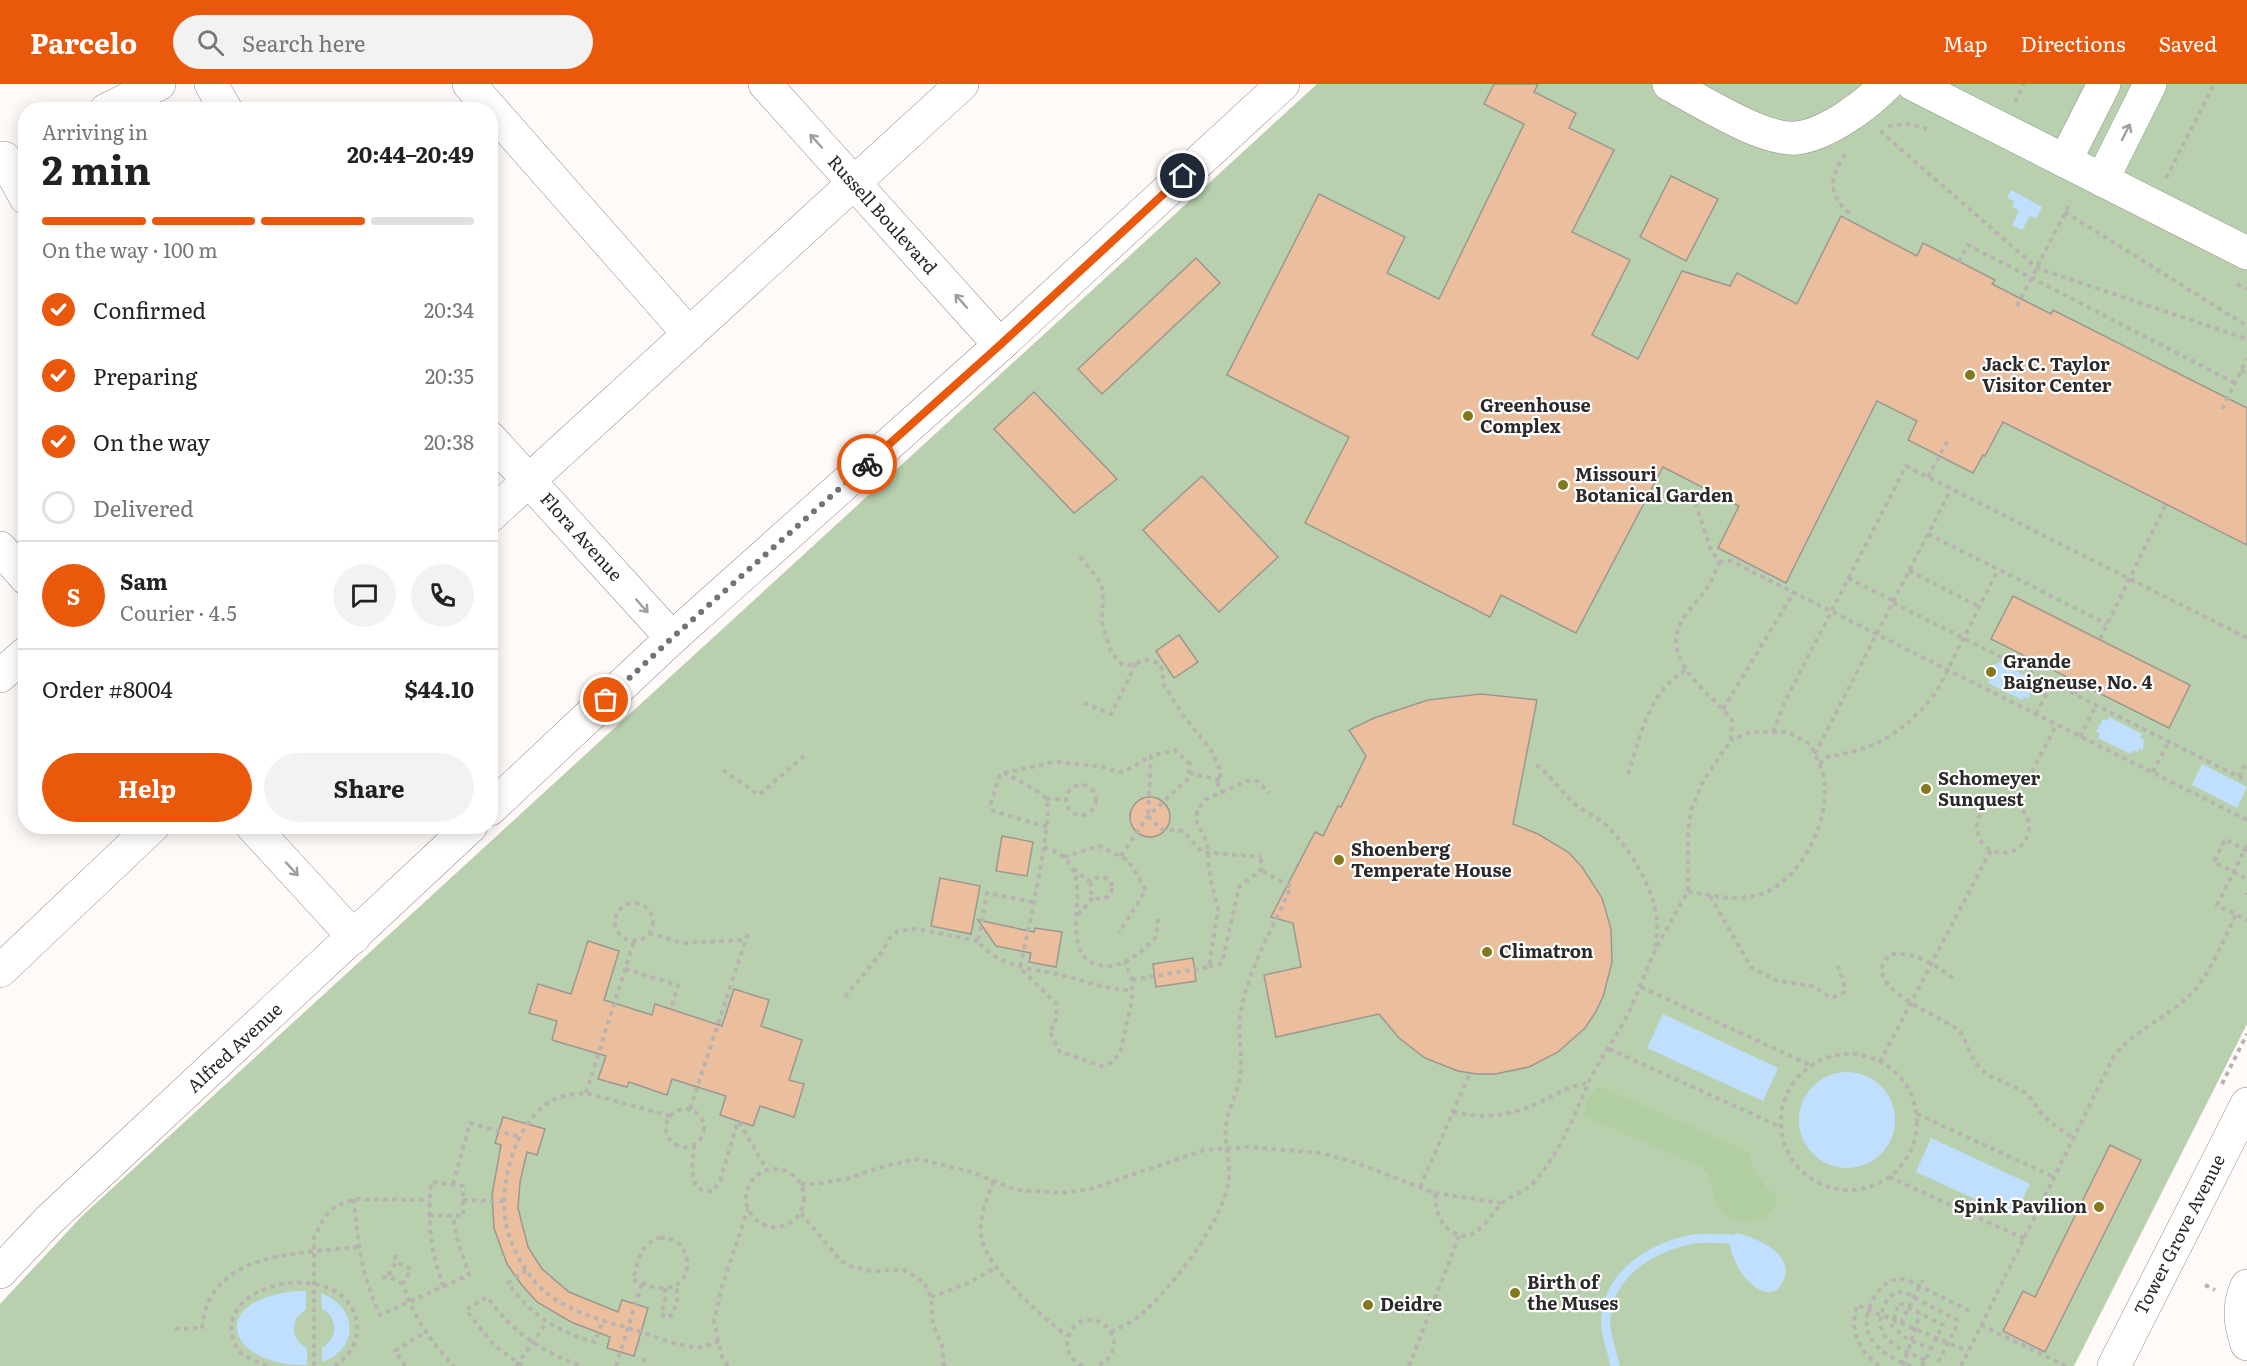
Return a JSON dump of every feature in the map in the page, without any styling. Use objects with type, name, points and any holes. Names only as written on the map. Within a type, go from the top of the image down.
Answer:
[{"type":"street","points":[[122,102],[159,84]]},
{"type":"street","points":[[211,84],[221,102]]},
{"type":"street","points":[[469,84],[485,102]]},
{"type":"street","name":"Russell Boulevard","points":[[765,84],[1000,345]]},
{"type":"street","points":[[498,509],[962,84]]},
{"type":"street","points":[[498,801],[672,638],[1000,345],[1283,84]]},
{"type":"street","points":[[1669,84],[1757,129],[1777,136],[1796,138],[1813,134],[1830,126],[1864,105],[1887,84]]},
{"type":"street","points":[[1913,84],[2247,253]]},
{"type":"street","points":[[2065,161],[2104,84]]},
{"type":"street","points":[[2102,180],[2150,84]]},
{"type":"street","points":[[498,117],[689,334]]},
{"type":"street","points":[[10,156],[18,177]]},
{"type":"street","name":"Flora Avenue","points":[[498,446],[672,638]]},
{"type":"street","points":[[0,548],[18,569]]},
{"type":"street","points":[[0,676],[18,660]]},
{"type":"street","points":[[0,971],[145,834]]},
{"type":"street","points":[[259,834],[354,937]]},
{"type":"street","name":"Alfred Avenue","points":[[0,1272],[48,1221],[463,834]]},
{"type":"street","name":"Tower Grove Avenue","points":[[2114,1366],[2247,1104]]},
{"type":"street","points":[[2247,1286],[2240,1302],[2241,1327],[2247,1344]]},
{"type":"path","points":[[2162,187],[2214,84]]},
{"type":"path","points":[[1936,133],[1911,124],[1878,129],[2037,268],[2247,339]]},
{"type":"path","points":[[1846,219],[1848,213],[1837,202],[1832,182],[1849,149]]},
{"type":"path","points":[[2017,306],[2071,201],[2080,206]]},
{"type":"path","points":[[2065,212],[2247,326]]},
{"type":"path","points":[[1959,262],[1968,245],[2235,383]]},
{"type":"path","points":[[2227,279],[2247,289]]},
{"type":"path","points":[[2222,409],[2247,359]]},
{"type":"path","points":[[2241,370],[2247,373]]},
{"type":"path","points":[[1928,477],[1949,438]]},
{"type":"path","points":[[1773,732],[1786,700],[1906,466],[2247,638]]},
{"type":"path","points":[[1815,754],[1951,489]]},
{"type":"path","points":[[1695,502],[1711,550],[1719,562]]},
{"type":"path","points":[[2100,639],[2166,504]]},
{"type":"path","points":[[1928,534],[2107,624]]},
{"type":"path","points":[[1080,557],[1098,579],[1103,590],[1102,621],[1110,649],[1117,660],[1123,664],[1146,660],[1159,663],[1163,671],[1163,684],[1183,715],[1211,750],[1221,771],[1218,786],[1222,792]]},
{"type":"path","points":[[1719,562],[1731,561],[2247,820]]},
{"type":"path","points":[[1435,1193],[1437,1213],[1445,1228],[1459,1236],[1474,1233],[1502,1203],[1527,1189],[1541,1174],[1558,1149],[1589,1083],[1610,1049],[1641,987],[1654,952],[1688,891],[1688,833],[1691,810],[1703,781],[1731,740],[1732,720],[1680,661],[1676,635],[1687,613],[1712,582],[1719,562]]},
{"type":"path","points":[[1820,765],[1825,757],[1849,754],[1870,747],[1906,724],[1923,708],[1937,690],[1948,670],[1998,570]]},
{"type":"path","points":[[1909,571],[1980,607]]},
{"type":"path","points":[[1848,578],[2247,780]]},
{"type":"path","points":[[1724,709],[1794,592]]},
{"type":"path","points":[[1084,703],[1111,714],[1136,663]]},
{"type":"path","points":[[1628,774],[1651,705],[1666,684],[1686,670]]},
{"type":"path","points":[[2036,714],[2052,682]]},
{"type":"path","points":[[2075,694],[2080,684]]},
{"type":"path","points":[[2080,736],[2096,705]]},
{"type":"path","points":[[2015,804],[2057,724]]},
{"type":"path","points":[[1688,891],[1731,898],[1757,895],[1785,882],[1803,859],[1817,833],[1825,787],[1820,765],[1810,744],[1788,732],[1750,732],[1731,740]]},
{"type":"path","points":[[2153,772],[2169,741]]},
{"type":"path","points":[[1047,827],[993,811],[991,803],[998,778],[1004,772],[1060,762],[1103,766],[1124,772],[1151,756],[1175,750],[1190,764],[1187,780],[1148,816],[1120,856]]},
{"type":"path","points":[[723,770],[759,795],[805,755]]},
{"type":"path","points":[[1151,756],[1148,816],[1161,829],[1183,831],[1202,852],[1261,857],[1261,870]]},
{"type":"path","points":[[2239,777],[2247,761]]},
{"type":"path","points":[[1536,765],[1551,777],[1579,808],[1607,826],[1634,862],[1655,907],[1657,923],[1654,952]]},
{"type":"path","points":[[1004,772],[1038,790],[1046,799],[1048,810],[1044,847],[1020,968]]},
{"type":"path","points":[[1189,773],[1220,780]]},
{"type":"path","points":[[1209,967],[1218,910],[1210,877],[1208,842],[1196,819],[1200,804],[1252,780],[1265,786],[1270,793]]},
{"type":"path","points":[[1082,785],[1092,790],[1096,801],[1091,811],[1080,814],[1071,810],[1066,799],[1071,789],[1082,785]]},
{"type":"path","points":[[1046,799],[1066,799]]},
{"type":"path","points":[[1999,802],[2015,804],[2022,810],[2028,826],[2024,843],[2009,852],[1992,850],[1980,840],[1977,824],[1980,816],[1991,804],[1999,802]]},
{"type":"path","points":[[2247,879],[2233,872],[2214,862],[2225,839],[2246,848],[2233,872],[2217,905],[2247,920]]},
{"type":"path","points":[[1064,857],[1099,846],[1128,860],[1146,890],[1119,933]]},
{"type":"path","points":[[1044,847],[1058,852],[1073,869],[1092,883]]},
{"type":"path","points":[[1880,1062],[1992,850]]},
{"type":"path","points":[[1073,869],[1078,897],[1080,950],[1085,959],[1103,967],[1125,962],[1156,937],[1158,919]]},
{"type":"path","points":[[1132,980],[1222,963],[1226,955],[1239,887],[1261,870]]},
{"type":"path","points":[[1111,1332],[1137,1318],[1151,1306],[1189,1260],[1223,1204],[1229,1177],[1226,1127],[1241,1072],[1242,1055],[1238,1027],[1241,1007],[1256,966],[1291,887],[1261,870]]},
{"type":"path","points":[[1103,877],[1112,885],[1112,892],[1102,899],[1094,896],[1090,889],[1092,883],[1096,878],[1103,877]]},
{"type":"path","points":[[978,941],[987,893],[1033,902]]},
{"type":"path","points":[[1078,916],[1094,896]]},
{"type":"path","points":[[1709,896],[1747,962],[1768,978],[1814,986],[1823,994],[1834,997],[1844,992],[1845,988],[1838,966]]},
{"type":"path","points":[[636,903],[646,908],[652,920],[649,933],[644,939],[634,941],[621,938],[615,927],[616,914],[623,906],[636,903]]},
{"type":"path","points":[[1961,1366],[2114,1056],[2122,1045],[2179,1005],[2202,982],[2236,915]]},
{"type":"path","points":[[845,997],[882,952],[889,939],[898,931],[917,929],[978,941],[987,953],[1020,968],[1066,976],[1107,989],[1132,990]]},
{"type":"path","points":[[649,933],[682,943],[745,940]]},
{"type":"path","points":[[690,1109],[748,933]]},
{"type":"path","points":[[586,1093],[634,941]]},
{"type":"path","points":[[1953,978],[1932,963],[1913,956],[1891,954],[1883,964],[1882,971],[1890,986],[1911,1004],[1961,1032],[1972,1058],[1988,1077],[2025,1092],[2043,1115],[2073,1138]]},
{"type":"path","points":[[1020,968],[1057,1004],[1055,1026],[1049,1030],[1060,1052],[1102,1066],[1112,1062],[1120,1053],[1131,1010],[1132,980],[1125,962]]},
{"type":"path","points":[[625,969],[678,985],[671,1010]]},
{"type":"path","points":[[1641,987],[1810,1065]]},
{"type":"path","points":[[1610,1049],[1780,1127]]},
{"type":"path","points":[[1837,1054],[1861,1055],[1880,1062],[1902,1080],[1911,1094],[1917,1114],[1915,1136],[1910,1153],[1889,1177],[1871,1186],[1849,1190],[1820,1184],[1793,1161],[1784,1144],[1780,1127],[1781,1110],[1797,1077],[1810,1065],[1837,1054]]},
{"type":"path","points":[[1420,1187],[1470,1072]]},
{"type":"path","points":[[1453,1112],[1492,1117],[1529,1107],[1576,1084],[1589,1083]]},
{"type":"path","points":[[670,1116],[586,1093],[553,1100],[534,1116],[520,1137],[508,1176],[504,1201],[510,1239],[526,1270],[548,1294],[575,1310],[681,1344],[700,1347],[719,1341]]},
{"type":"path","points":[[690,1109],[700,1115],[704,1125],[701,1138],[694,1145],[682,1147],[670,1139],[666,1128],[670,1116],[679,1110],[690,1109]]},
{"type":"path","points":[[1917,1114],[2054,1177]]},
{"type":"path","points":[[694,1145],[693,1182],[700,1190],[713,1191],[717,1187],[738,1121],[767,1170]]},
{"type":"path","points":[[453,1184],[470,1123],[520,1137]]},
{"type":"path","points":[[801,1184],[849,1178],[881,1167],[918,1160],[954,1167],[1017,1190],[1064,1193],[1090,1189],[1204,1150],[1249,1147],[1320,1153],[1354,1162],[1435,1193],[1469,1200],[1502,1203]]},
{"type":"path","points":[[728,1366],[722,1357],[714,1322],[721,1289],[748,1209],[746,1196],[750,1184],[759,1174],[767,1170],[786,1171],[801,1184],[805,1198],[801,1213],[792,1222],[773,1227],[758,1221],[748,1209]]},
{"type":"path","points":[[1889,1177],[2025,1239]]},
{"type":"path","points":[[429,1215],[463,1215],[463,1185],[430,1182],[429,1200],[429,1215],[430,1244],[444,1287]]},
{"type":"path","points":[[993,1182],[982,1215],[980,1229],[982,1241],[996,1267],[1031,1305],[1067,1336]]},
{"type":"path","points":[[314,1366],[314,1237],[326,1215],[336,1206],[354,1199],[429,1200]]},
{"type":"path","points":[[354,1199],[358,1247],[368,1287],[380,1315],[470,1275],[458,1242],[453,1216]]},
{"type":"path","points":[[463,1200],[504,1201]]},
{"type":"path","points":[[801,1213],[840,1260],[850,1266],[871,1271],[904,1270],[924,1282],[931,1297],[933,1326],[942,1345],[944,1366]]},
{"type":"path","points":[[1409,1366],[1459,1236]]},
{"type":"path","points":[[665,1238],[680,1245],[686,1252],[688,1260],[686,1274],[676,1285],[665,1288],[633,1280],[643,1248],[650,1242],[665,1238]]},
{"type":"path","points":[[175,1329],[202,1328],[205,1309],[211,1296],[229,1275],[255,1262],[358,1247]]},
{"type":"path","points":[[382,1278],[388,1276],[396,1262],[395,1255]]},
{"type":"path","points":[[396,1262],[412,1269],[404,1284]]},
{"type":"path","points":[[931,1297],[971,1282],[996,1267]]},
{"type":"path","points":[[526,1270],[508,1283],[519,1298],[547,1322],[567,1333],[595,1342],[603,1320]]},
{"type":"path","points":[[388,1276],[404,1284],[410,1302],[426,1331],[450,1365]]},
{"type":"path","points":[[1911,1366],[1903,1365],[1887,1355],[1871,1338],[1867,1327],[1870,1310],[1881,1287],[1901,1278],[1970,1311]]},
{"type":"path","points":[[1901,1323],[1923,1280]]},
{"type":"path","points":[[616,1366],[642,1283]]},
{"type":"path","points":[[267,1366],[246,1357],[236,1347],[231,1333],[231,1324],[238,1307],[259,1291],[276,1286],[314,1284],[332,1288],[345,1298],[352,1308],[357,1323],[356,1338],[352,1348],[341,1362],[334,1366]]},
{"type":"path","points":[[665,1288],[666,1297],[661,1314],[667,1318],[673,1314],[677,1302],[676,1285]]},
{"type":"path","points":[[1925,1359],[1895,1345],[1881,1331],[1881,1315],[1888,1298],[1894,1293],[1904,1292],[1957,1320],[1957,1325],[1936,1366]]},
{"type":"path","points":[[547,1322],[532,1343],[518,1365],[488,1338],[466,1310],[487,1298],[502,1317],[532,1343],[556,1357],[580,1366]]},
{"type":"path","points":[[1922,1366],[1943,1325],[1899,1303],[1891,1323],[1893,1328],[1911,1341],[1930,1349]]},
{"type":"path","points":[[1879,1366],[1861,1348],[1853,1330],[1857,1305],[1968,1352]]},
{"type":"path","points":[[1903,1365],[1920,1313]]},
{"type":"path","points":[[1083,1366],[1071,1358],[1067,1336],[1077,1323],[1084,1320],[1100,1322],[1111,1332],[1114,1340],[1111,1355],[1106,1361],[1096,1366]]},
{"type":"path","points":[[1981,1325],[2066,1366]]},
{"type":"path","points":[[405,1366],[395,1351],[426,1331]]},
{"type":"path","points":[[644,1358],[645,1366]]},
{"type":"green space","name":"Missouri Botanical Garden","points":[[1317,84],[2247,84],[2247,1024],[2074,1366],[0,1366],[0,1304],[82,1216]]},
{"type":"green space","points":[[1599,1086],[1749,1152],[1758,1177],[1777,1196],[1775,1207],[1763,1217],[1749,1222],[1728,1216],[1716,1206],[1711,1179],[1701,1167],[1584,1116],[1588,1099]]},
{"type":"water","points":[[2011,190],[2042,207],[2036,219],[2030,216],[2022,230],[2012,225],[2019,211],[2012,207],[2014,201],[2007,198]]},
{"type":"water","points":[[1998,662],[2032,679],[2031,683],[2034,685],[2028,699],[2024,697],[2022,700],[1988,683],[1990,679],[1987,677],[1988,673],[1985,668],[1991,668]]},
{"type":"water","points":[[2109,717],[2142,734],[2140,738],[2144,740],[2143,750],[2139,749],[2138,752],[2133,750],[2131,754],[2098,738],[2100,733],[2096,732],[2103,719],[2107,721]]},
{"type":"water","points":[[2202,764],[2247,787],[2237,808],[2192,785]]},
{"type":"water","points":[[1663,1014],[1778,1068],[1763,1101],[1647,1048]]},
{"type":"water","points":[[1847,1072],[1865,1075],[1881,1086],[1892,1102],[1895,1120],[1892,1138],[1881,1154],[1865,1165],[1847,1168],[1829,1165],[1813,1154],[1802,1138],[1799,1120],[1802,1102],[1813,1086],[1829,1075]]},
{"type":"water","points":[[1931,1138],[2030,1184],[2014,1217],[1916,1172]]},
{"type":"water","points":[[1737,1233],[1767,1245],[1783,1260],[1786,1269],[1784,1279],[1777,1290],[1768,1292],[1759,1289],[1743,1275],[1732,1255],[1730,1245],[1730,1236]]},
{"type":"water","points":[[306,1291],[306,1309],[297,1317],[294,1331],[299,1342],[307,1348],[307,1365],[279,1362],[258,1355],[244,1344],[237,1331],[239,1318],[249,1306],[269,1297]]},
{"type":"water","points":[[321,1293],[333,1299],[342,1308],[348,1318],[350,1328],[343,1348],[322,1362],[322,1348],[334,1334],[334,1323],[328,1313],[322,1309]]},
{"type":"building","points":[[1494,84],[1538,84],[1534,92],[1576,113],[1569,128],[1614,150],[1572,232],[1630,260],[1592,335],[1638,359],[1682,271],[1730,286],[1737,273],[1797,304],[1841,216],[1917,256],[1923,243],[1995,280],[1992,284],[2051,314],[2053,310],[2247,408],[2247,545],[2003,422],[1973,473],[1908,440],[1917,421],[1877,401],[1786,583],[1718,548],[1739,506],[1663,467],[1576,633],[1501,595],[1490,617],[1305,523],[1349,437],[1227,375],[1319,194],[1405,237],[1387,273],[1439,299],[1524,124],[1484,104]]},
{"type":"building","points":[[1671,176],[1718,199],[1686,261],[1640,237]]},
{"type":"building","points":[[1196,258],[1220,283],[1102,394],[1078,369]]},
{"type":"building","points":[[1034,392],[1117,479],[1074,513],[994,429]]},
{"type":"building","points":[[1202,476],[1278,557],[1219,612],[1143,530]]},
{"type":"building","points":[[2013,596],[2190,685],[2169,728],[1991,639]]},
{"type":"building","points":[[1179,635],[1198,662],[1174,678],[1156,651]]},
{"type":"building","points":[[1481,694],[1537,700],[1513,824],[1538,834],[1568,852],[1582,867],[1602,898],[1611,929],[1612,962],[1603,997],[1595,1013],[1585,1028],[1558,1052],[1529,1067],[1495,1074],[1458,1071],[1425,1058],[1399,1038],[1379,1014],[1276,1037],[1264,975],[1301,967],[1293,923],[1271,917],[1315,832],[1323,836],[1338,806],[1341,807],[1366,756],[1349,730],[1374,718],[1428,700]]},
{"type":"building","points":[[1150,797],[1164,803],[1170,817],[1164,831],[1150,837],[1136,831],[1130,817],[1136,803]]},
{"type":"building","points":[[1002,836],[1033,842],[1027,876],[996,871]]},
{"type":"building","points":[[940,878],[980,886],[971,934],[931,926]]},
{"type":"building","points":[[978,920],[1034,932],[1035,928],[1062,932],[1056,967],[1029,962],[1031,953],[996,946]]},
{"type":"building","points":[[588,941],[619,951],[604,1000],[652,1015],[655,1004],[722,1026],[734,989],[769,1000],[761,1026],[802,1040],[789,1080],[804,1084],[794,1117],[760,1106],[753,1126],[720,1115],[726,1096],[672,1079],[667,1095],[629,1082],[627,1087],[598,1079],[606,1056],[552,1040],[557,1021],[529,1013],[538,984],[571,994]]},
{"type":"building","points":[[1193,958],[1196,981],[1156,987],[1153,964]]},
{"type":"building","points":[[503,1117],[545,1129],[537,1155],[527,1152],[520,1182],[518,1208],[528,1247],[542,1269],[569,1292],[618,1312],[622,1300],[648,1308],[634,1356],[607,1348],[610,1337],[571,1322],[537,1302],[507,1264],[494,1228],[492,1195],[501,1145],[495,1143]]},
{"type":"building","name":"Spink Pavilion","points":[[2110,1145],[2141,1160],[2045,1352],[2003,1331],[2023,1291],[2035,1297]]},
{"type":"waterway","points":[[1615,1366],[1607,1335],[1606,1316],[1609,1300],[1625,1274],[1649,1255],[1663,1248],[1697,1238],[1729,1239]]},
{"type":"way so far","points":[[606,700],[867,464]]},
{"type":"place","name":"Jack C. Taylor Visitor Center","points":[[1970,375]]},
{"type":"place","name":"Greenhouse Complex","points":[[1468,416]]},
{"type":"place","name":"Missouri Botanical Garden","points":[[1563,485]]},
{"type":"place","name":"Grande Baigneuse, No. 4","points":[[1991,672]]},
{"type":"place","name":"Schomeyer Sunquest","points":[[1926,789]]},
{"type":"place","name":"Shoenberg Temperate House","points":[[1339,860]]},
{"type":"place","name":"Climatron","points":[[1487,952]]},
{"type":"place","name":"Spink Pavilion","points":[[2099,1207]]},
{"type":"place","name":"Birth of the Muses","points":[[1515,1293]]},
{"type":"place","name":"Deidre","points":[[1368,1305]]},
{"type":"route","points":[[867,464],[1183,176]]}]
